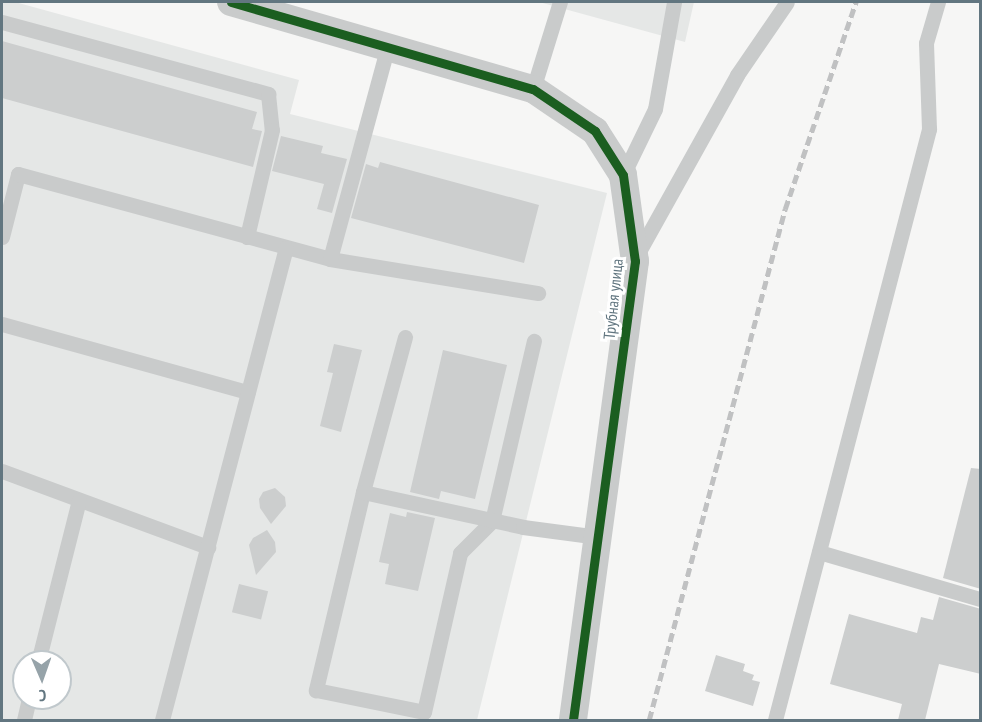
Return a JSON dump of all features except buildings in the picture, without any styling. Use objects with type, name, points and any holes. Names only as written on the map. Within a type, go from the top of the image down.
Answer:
[{"type":"street","name":"Трубная улица","points":[[231,2],[533,89],[595,132],[623,175],[634,261],[573,720]]},
{"type":"lane","points":[[533,89],[560,2]]},
{"type":"lane","points":[[623,175],[655,109],[674,2]]},
{"type":"lane","points":[[634,261],[737,75],[787,2]]},
{"type":"lane","points":[[776,720],[929,129],[926,44],[938,2]]},
{"type":"lane","points":[[2,22],[268,94],[272,130],[247,237]]},
{"type":"lane","points":[[330,259],[388,46]]},
{"type":"lane","points":[[2,237],[18,174],[330,259],[538,293]]},
{"type":"lane","points":[[162,720],[286,248]]},
{"type":"lane","points":[[2,324],[248,392]]},
{"type":"lane","points":[[405,337],[363,492],[316,690],[424,712],[460,553],[492,521],[534,340]]},
{"type":"lane","points":[[2,471],[208,547]]},
{"type":"lane","points":[[363,492],[492,521],[598,537]]},
{"type":"lane","points":[[41,650],[79,500]]},
{"type":"lane","points":[[819,552],[981,599]]},
{"type":"shaded area","points":[[2,2],[15,2],[299,80],[290,114],[607,193],[477,720],[2,720]]},
{"type":"shaded area","points":[[539,2],[694,2],[685,42]]},
{"type":"railway","points":[[649,720],[785,209],[856,2]]},
{"type":"cycle path","points":[[231,2],[533,89],[595,131],[623,175],[635,261],[573,720]]}]
